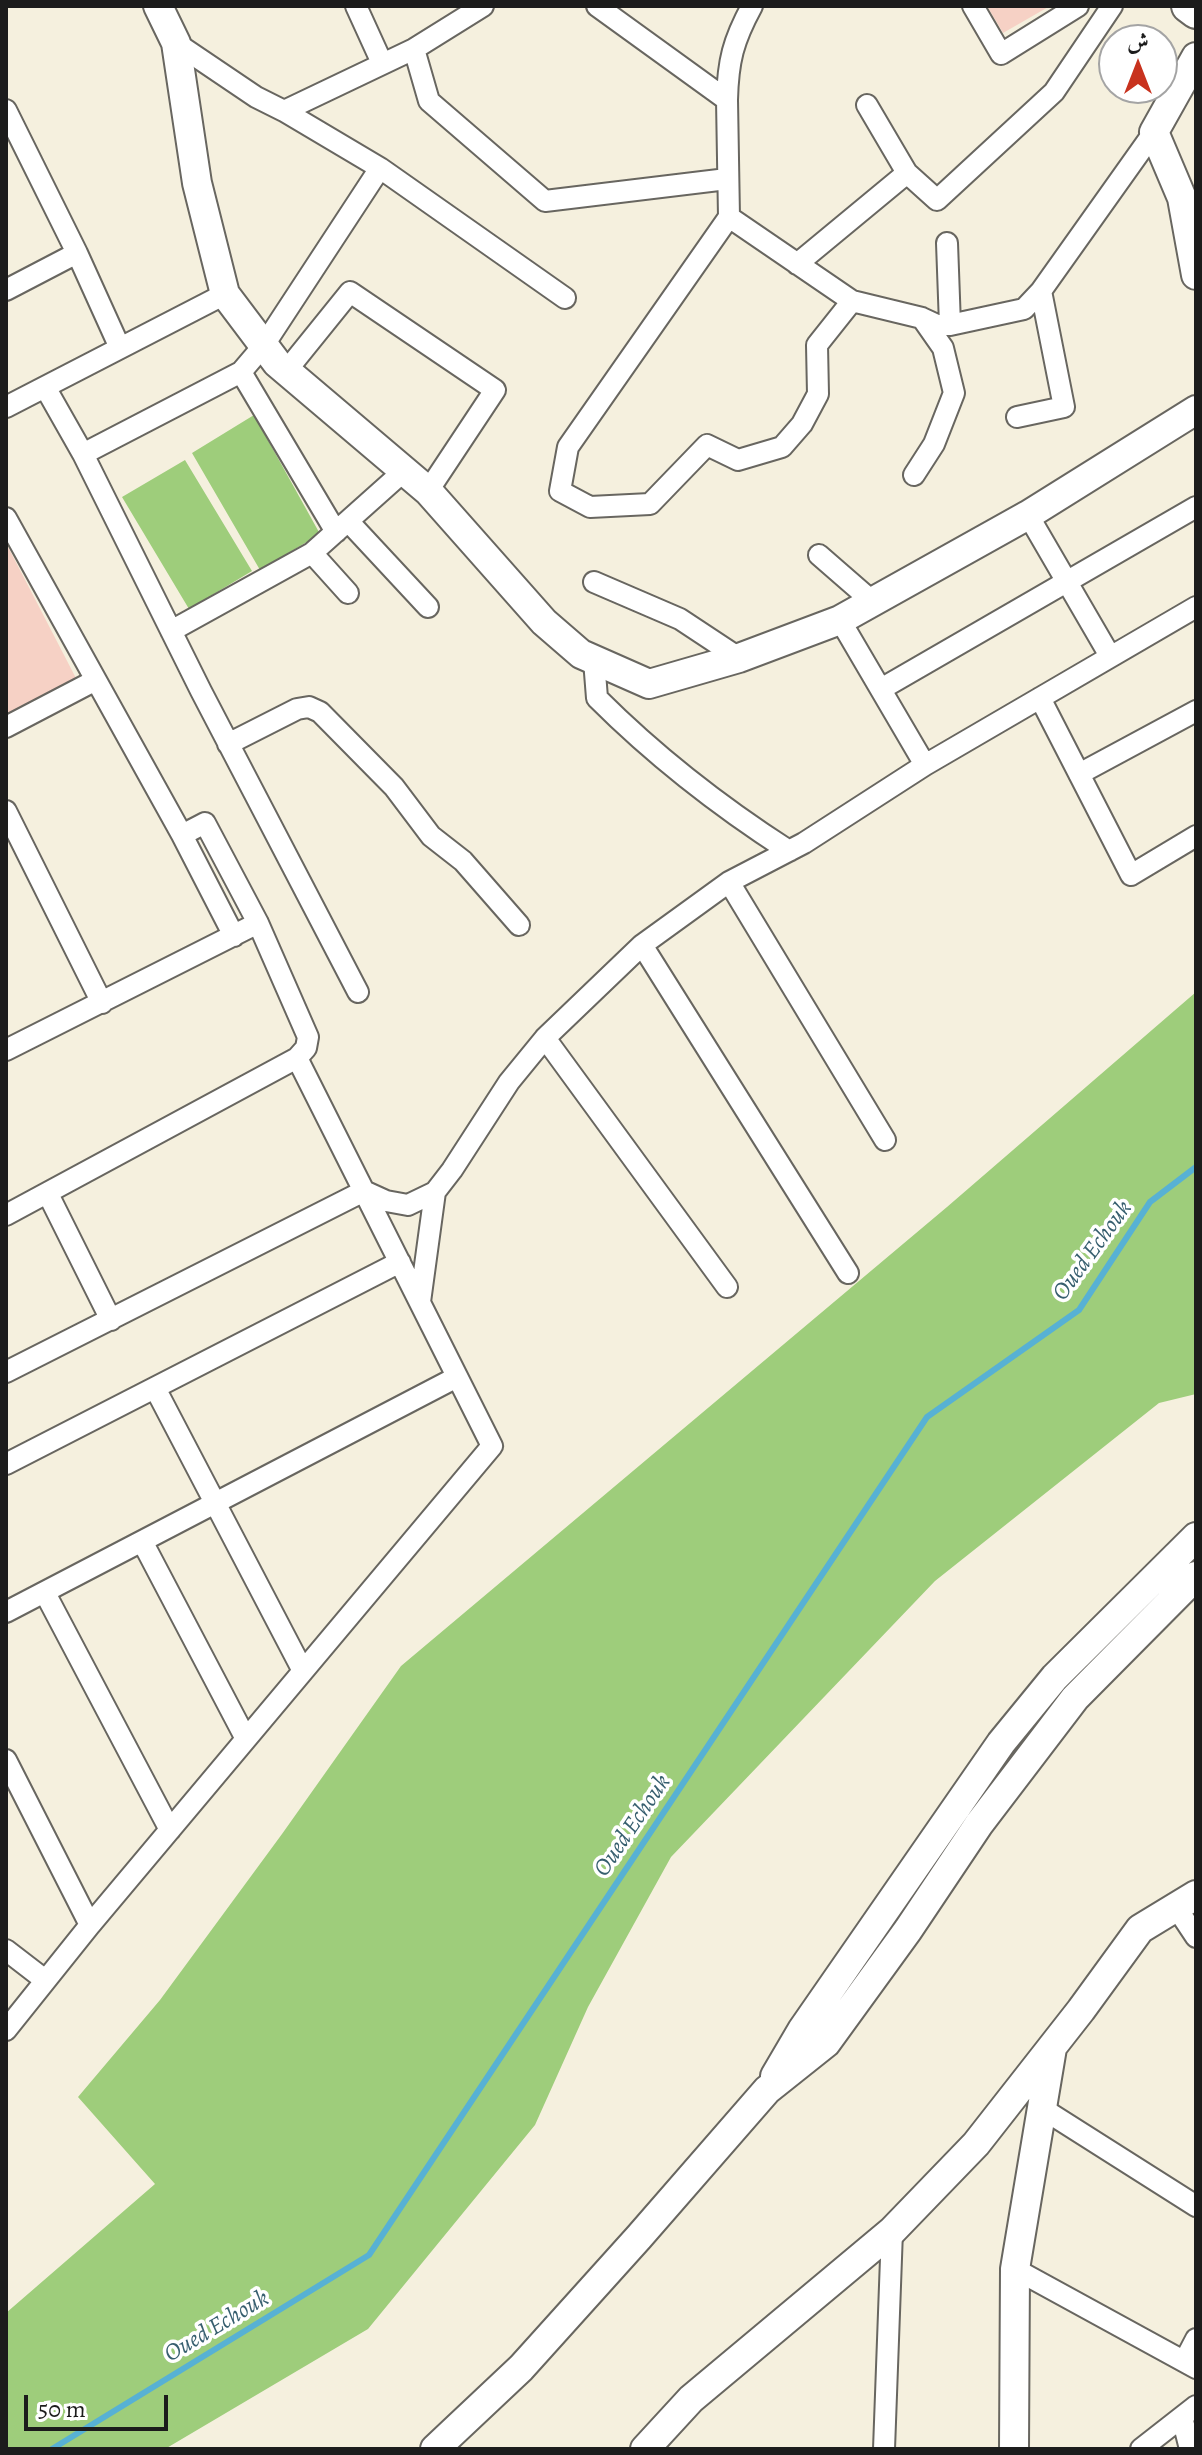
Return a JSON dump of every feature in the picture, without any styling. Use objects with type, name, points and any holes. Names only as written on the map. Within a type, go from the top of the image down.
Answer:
[{"type":"main road","points":[[1188,6],[1196,12]]},
{"type":"street","points":[[158,6],[176,43],[197,183],[225,294],[277,363],[428,491],[544,622],[581,654],[649,684],[739,658],[840,620],[1028,515],[1196,410]]},
{"type":"street","points":[[356,6],[382,63]]},
{"type":"street","points":[[284,111],[414,49],[483,6]]},
{"type":"street","points":[[597,6],[727,100]]},
{"type":"street","points":[[752,6],[739,30],[728,66],[729,217],[568,447],[560,491],[590,507],[650,504],[707,445],[738,460],[782,447],[802,424],[818,394],[817,345],[852,301]]},
{"type":"street","points":[[973,6],[1001,54],[1078,6]]},
{"type":"street","points":[[867,105],[907,173],[937,200],[1054,92],[1112,6]]},
{"type":"street","points":[[176,43],[256,97],[380,168],[565,298]]},
{"type":"street","points":[[414,49],[429,101],[545,201],[727,179]]},
{"type":"street","points":[[729,217],[852,301],[922,318],[937,325],[1024,309],[1041,291],[1154,132],[1196,57]]},
{"type":"street","points":[[6,110],[120,348]]},
{"type":"street","points":[[1154,132],[1182,198],[1196,275]]},
{"type":"street","points":[[83,454],[241,372],[264,345],[380,168]]},
{"type":"street","points":[[797,264],[907,173]]},
{"type":"street","points":[[947,243],[950,325]]},
{"type":"street","points":[[6,290],[77,253]]},
{"type":"street","points":[[1017,417],[1064,407],[1041,291]]},
{"type":"street","points":[[287,370],[350,292],[495,390],[428,491]]},
{"type":"street","points":[[6,407],[225,294]]},
{"type":"street","points":[[914,475],[934,444],[954,393],[943,348],[922,318]]},
{"type":"street","points":[[241,372],[342,526],[428,607]]},
{"type":"street","points":[[45,387],[83,454],[228,744],[358,992]]},
{"type":"street","points":[[171,631],[312,553],[405,470]]},
{"type":"street","points":[[881,689],[1196,507]]},
{"type":"street","points":[[1028,515],[1110,656]]},
{"type":"street","points":[[6,518],[182,835],[234,936]]},
{"type":"street","points":[[312,553],[348,593]]},
{"type":"street","points":[[819,555],[873,602]]},
{"type":"street","points":[[594,582],[680,619],[739,658]]},
{"type":"street","points":[[364,1191],[386,1201],[408,1205],[435,1192],[509,1082],[545,1038],[642,945],[729,882],[789,851],[925,765],[1196,607]]},
{"type":"street","points":[[840,620],[925,765]]},
{"type":"street","points":[[594,660],[597,698],[640,741],[728,812],[789,851]]},
{"type":"street","points":[[6,727],[94,681]]},
{"type":"street","points":[[1040,698],[1131,875],[1196,836]]},
{"type":"street","points":[[228,744],[297,709],[309,707],[320,712],[394,787],[431,836],[463,861],[519,925]]},
{"type":"street","points":[[1079,774],[1196,711]]},
{"type":"street","points":[[6,811],[102,1003]]},
{"type":"street","points":[[6,1215],[297,1058],[306,1048],[308,1037],[258,923],[205,823],[182,835]]},
{"type":"street","points":[[729,882],[885,1140]]},
{"type":"street","points":[[6,1050],[258,923]]},
{"type":"street","points":[[642,945],[848,1273]]},
{"type":"street","points":[[545,1038],[727,1287]]},
{"type":"street","points":[[6,2030],[90,1925],[492,1446],[297,1058]]},
{"type":"street","points":[[6,1372],[364,1191]]},
{"type":"street","points":[[420,1302],[435,1192]]},
{"type":"street","points":[[48,1194],[111,1320]]},
{"type":"street","points":[[6,1464],[400,1262]]},
{"type":"street","points":[[6,1612],[457,1377]]},
{"type":"street","points":[[155,1388],[303,1671]]},
{"type":"street","points":[[767,2090],[802,2030],[1001,1743],[1055,1677],[1196,1537]]},
{"type":"street","points":[[143,1543],[246,1739]]},
{"type":"street","points":[[435,2449],[531,2357],[767,2090],[826,2043],[908,1930],[979,1824],[1075,1698],[1196,1576]]},
{"type":"street","points":[[45,1593],[170,1830]]},
{"type":"street","points":[[6,1760],[90,1925]]},
{"type":"street","points":[[645,2449],[691,2399],[892,2231],[976,2144],[1140,1929],[1186,1901],[1196,1937]]},
{"type":"street","points":[[6,1950],[45,1980]]},
{"type":"street","points":[[1014,2449],[1015,2269],[1052,2047]]},
{"type":"street","points":[[1043,2109],[1196,2206]]},
{"type":"street","points":[[884,2449],[892,2231]]},
{"type":"street","points":[[1015,2269],[1191,2364],[1196,2339]]},
{"type":"street","points":[[1141,2449],[1189,2412]]},
{"type":"street","points":[[1189,2412],[1190,2449]]},
{"type":"shaded area","points":[[987,6],[1050,6],[1003,33]]},
{"type":"shaded area","points":[[6,543],[79,684],[6,721]]},
{"type":"green space","points":[[254,415],[320,534],[260,570],[192,453]]},
{"type":"green space","points":[[185,460],[252,571],[189,609],[122,497]]},
{"type":"green space","points":[[1196,992],[1196,1394],[1159,1403],[935,1581],[671,1857],[588,2007],[535,2125],[368,2329],[165,2449],[6,2449],[6,2313],[155,2184],[78,2097],[160,2000],[401,1666],[947,1207]]},
{"type":"waterway","name":"Oued Echouk","points":[[52,2449],[369,2255],[927,1417],[1079,1310],[1150,1202],[1196,1167]]}]
